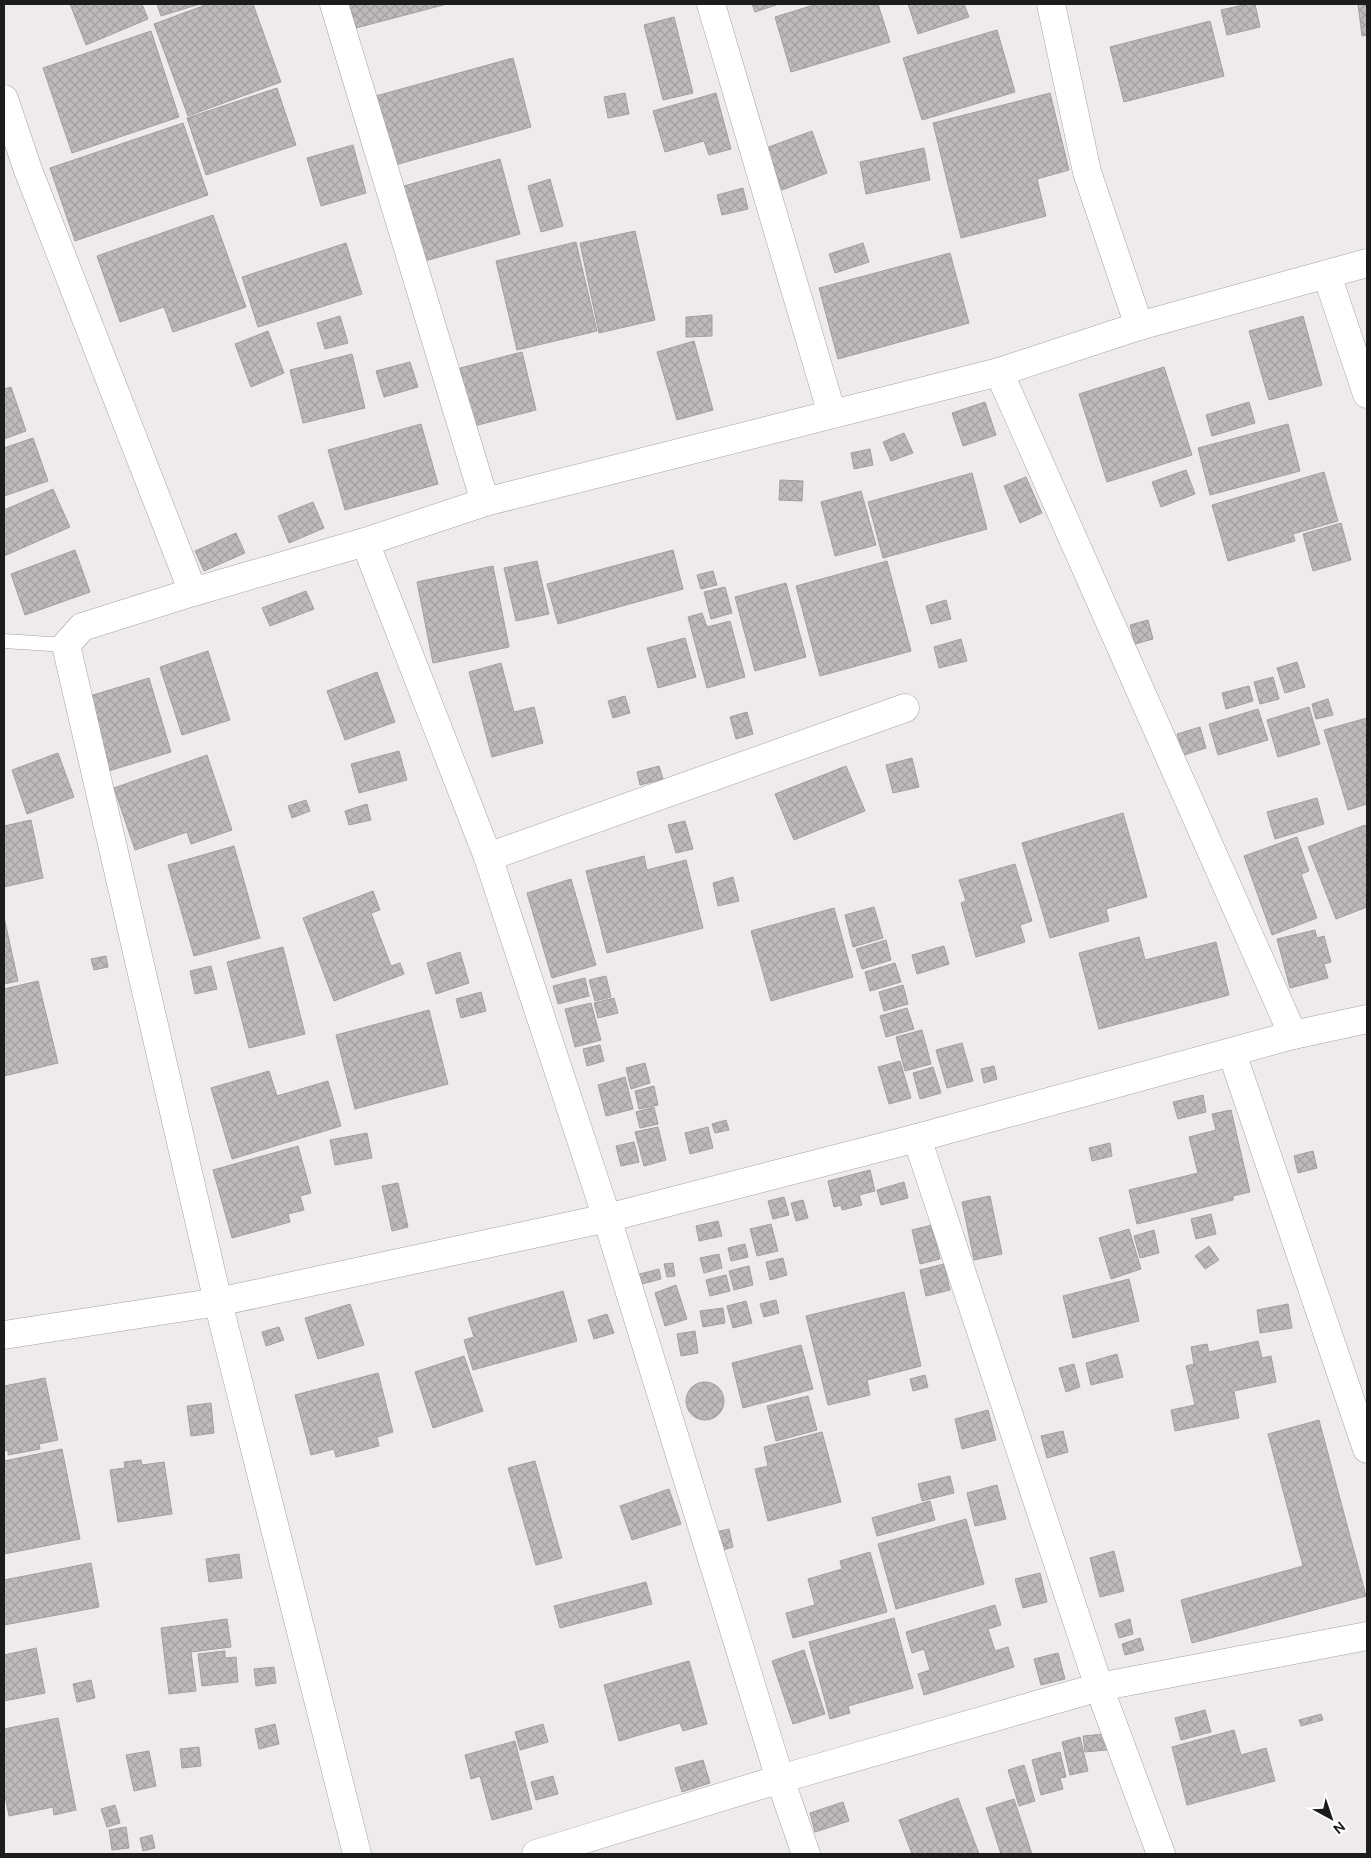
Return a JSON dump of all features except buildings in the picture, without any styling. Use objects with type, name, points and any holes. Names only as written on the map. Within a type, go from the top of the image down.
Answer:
[{"type":"street","points":[[334,4],[485,502]]},
{"type":"street","points":[[711,4],[832,414]]},
{"type":"street","points":[[1051,4],[1088,172],[1139,326]]},
{"type":"street","points":[[4,99],[28,170],[192,592]]},
{"type":"street","points":[[357,1854],[218,1302],[66,645],[82,627],[192,592],[365,542],[485,502],[999,372],[1139,326],[1367,263]]},
{"type":"street","points":[[1327,275],[1367,394]]},
{"type":"street","points":[[999,372],[1293,1036]]},
{"type":"street","points":[[365,542],[488,857],[607,1218],[780,1779],[806,1854]]},
{"type":"street","points":[[488,857],[905,708]]},
{"type":"street","points":[[4,1335],[218,1302],[607,1218],[917,1138],[1293,1036],[1367,1019]]},
{"type":"street","points":[[1232,1053],[1367,1449]]},
{"type":"street","points":[[917,1138],[1100,1687],[1161,1854]]},
{"type":"street","points":[[536,1854],[780,1779],[1100,1687],[1367,1636]]},
{"type":"lane","points":[[4,641],[66,645]]}]
